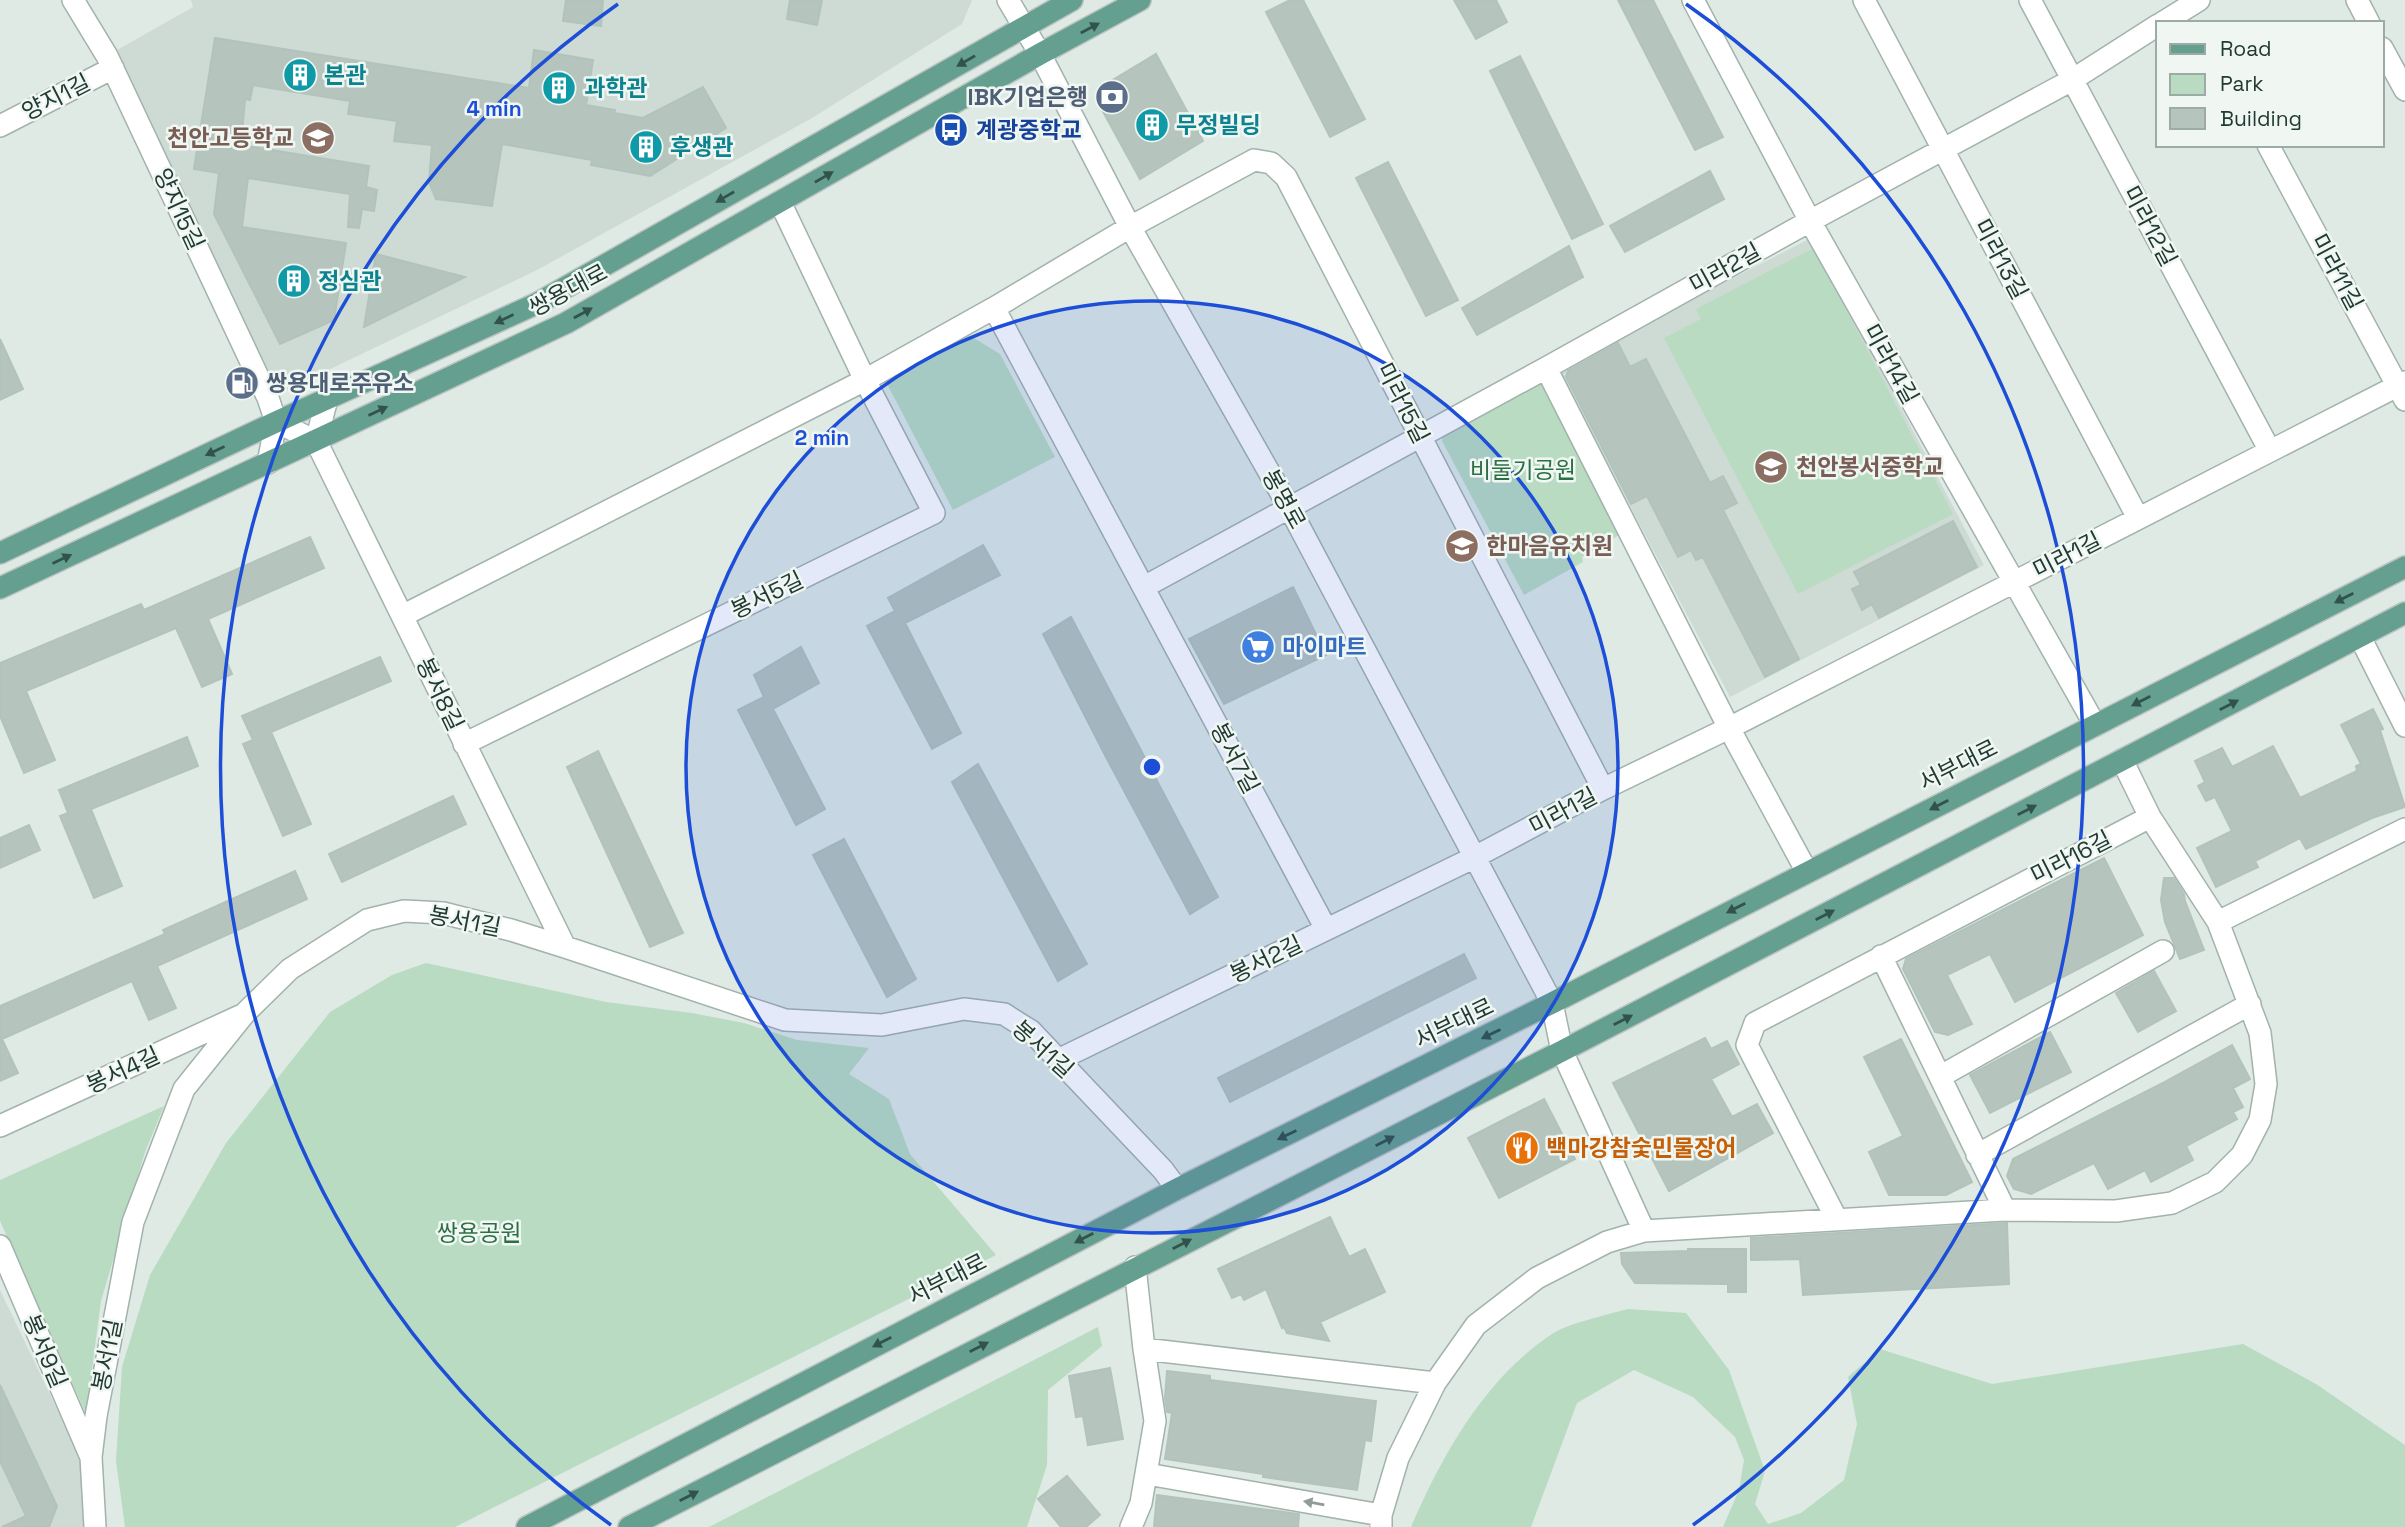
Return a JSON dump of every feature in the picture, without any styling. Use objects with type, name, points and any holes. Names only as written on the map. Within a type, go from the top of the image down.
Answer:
[{"type":"main road","name":"쌍용대로","points":[[0,553],[276,422],[537,303],[1072,0]]},
{"type":"main road","name":"쌍용대로","points":[[0,588],[566,323],[1140,0]]},
{"type":"main road","name":"서부대로","points":[[527,1527],[1177,1189],[1552,1003],[2405,567]]},
{"type":"main road","points":[[629,1527],[1562,1051],[2405,613]]},
{"type":"street","name":"양지15길","points":[[73,0],[113,68],[268,398],[276,422]]},
{"type":"street","name":"봉명로","points":[[1008,0],[1040,54],[1130,227],[1290,509],[1552,1003],[1562,1051]]},
{"type":"street","name":"미라14길","points":[[1693,0],[1810,221],[2095,725]]},
{"type":"street","name":"미라13길","points":[[1864,0],[2138,519]]},
{"type":"street","name":"미라12길","points":[[2030,0],[2270,451]]},
{"type":"street","points":[[2357,0],[2368,21]]},
{"type":"street","name":"미라2길","points":[[2164,21],[2193,1]]},
{"type":"street","points":[[2193,1],[2201,21]]},
{"type":"street","name":"미라2길","points":[[1290,509],[1810,221],[2073,80],[2156,27]]},
{"type":"street","points":[[2384,52],[2405,90]]},
{"type":"street","name":"양지1길","points":[[0,125],[113,68]]},
{"type":"street","name":"미라11길","points":[[2269,147],[2403,389]]},
{"type":"street","name":"미라15길","points":[[1130,227],[1254,160],[1271,163],[1286,177],[1604,789]]},
{"type":"street","name":"봉서5길","points":[[464,744],[934,513],[865,380],[780,202]]},
{"type":"street","points":[[402,616],[865,380],[994,308],[1130,227]]},
{"type":"street","name":"봉서7길","points":[[994,308],[1326,929]]},
{"type":"street","points":[[1546,368],[1729,728],[1807,872]]},
{"type":"street","name":"미라1길","points":[[1473,858],[2270,451],[2403,389]]},
{"type":"street","points":[[268,463],[276,422],[316,440],[327,399]]},
{"type":"street","name":"봉서8길","points":[[316,440],[565,947]]},
{"type":"street","points":[[1144,587],[1290,509]]},
{"type":"street","points":[[2360,637],[2405,726]]},
{"type":"street","points":[[1147,1474],[1381,1521],[1398,1458],[1434,1383],[1476,1325],[1537,1278],[1607,1242],[1644,1231],[1836,1218],[2005,1210],[2116,1212],[2172,1203],[2215,1181],[2242,1155],[2260,1120],[2266,1084],[2260,1032],[2218,922],[2150,817],[2123,760]]},
{"type":"street","name":"미라16길","points":[[1836,1218],[1747,1045],[1755,1023],[2150,817]]},
{"type":"street","points":[[2218,922],[2405,829]]},
{"type":"street","name":"봉서2길","points":[[1058,1060],[1473,858]]},
{"type":"street","name":"봉서1길","points":[[95,1527],[91,1457],[98,1404],[133,1222],[184,1090],[245,1013],[290,969],[367,920],[404,911],[443,913],[511,930],[785,1020],[882,1025],[964,1009],[1004,1014],[1031,1031],[1163,1170],[1177,1189]]},
{"type":"street","points":[[1941,1076],[2163,951]]},
{"type":"street","points":[[1881,956],[2005,1210]]},
{"type":"street","points":[[1977,1155],[2250,1004]]},
{"type":"street","name":"봉서4길","points":[[0,1126],[245,1013]]},
{"type":"street","points":[[1562,1051],[1644,1231]]},
{"type":"street","name":"봉서9길","points":[[0,1246],[91,1457]]},
{"type":"street","points":[[1131,1527],[1141,1503],[1155,1421],[1135,1267]]},
{"type":"street","points":[[1144,1349],[1434,1383]]},
{"type":"shaded area","points":[[191,0],[972,0],[962,24],[812,118],[537,270],[276,395],[112,53],[193,7]]},
{"type":"shaded area","name":"천안봉서중학교","points":[[1811,238],[1984,565],[1730,697],[1558,368]]},
{"type":"shaded area","points":[[0,1290],[89,1476],[92,1527],[0,1527]]},
{"type":"green space","points":[[1814,248],[1953,514],[1798,594],[1664,338],[1701,319],[1696,309]]},
{"type":"green space","points":[[969,335],[1000,354],[1055,457],[953,510],[885,380]]},
{"type":"green space","name":"비둘기공원","points":[[1533,382],[1545,385],[1621,534],[1582,557],[1583,562],[1524,595],[1442,441],[1444,429]]},
{"type":"green space","name":"쌍용공원","points":[[426,963],[606,1002],[744,1023],[797,1040],[869,1048],[849,1074],[889,1099],[910,1154],[996,1255],[455,1527],[125,1527],[116,1461],[122,1367],[150,1275],[226,1143],[330,1012],[392,975]]},
{"type":"green space","points":[[164,1106],[145,1152],[101,1301],[86,1414],[0,1221],[0,1180]]},
{"type":"green space","points":[[1628,1309],[1686,1313],[1729,1370],[1765,1471],[1755,1504],[1768,1524],[1801,1513],[1844,1480],[1857,1424],[1848,1377],[1880,1349],[1992,1384],[2243,1344],[2316,1384],[2405,1445],[2405,1527],[1723,1527],[1739,1490],[1744,1460],[1735,1437],[1693,1397],[1634,1370],[1577,1403],[1531,1527],[1411,1527],[1437,1473],[1468,1420],[1506,1373],[1528,1352],[1559,1330]]},
{"type":"green space","points":[[1098,1327],[1102,1346],[1048,1390],[1047,1465],[1027,1527],[709,1527]]},
{"type":"building","points":[[566,0],[603,0],[601,26],[563,21]]},
{"type":"building","points":[[790,0],[822,0],[817,25],[787,19]]},
{"type":"building","points":[[1290,0],[1303,0],[1365,119],[1330,137],[1266,12]]},
{"type":"building","points":[[1454,0],[1496,0],[1507,22],[1476,39]]},
{"type":"building","points":[[1618,0],[1653,0],[1723,137],[1695,150]]},
{"type":"building","points":[[215,38],[529,88],[534,50],[593,60],[586,105],[643,118],[703,87],[726,128],[650,176],[591,165],[592,160],[502,144],[492,206],[436,199],[429,182],[432,145],[394,141],[397,121],[348,114],[350,101],[253,85],[250,100],[245,99],[241,145],[369,166],[366,187],[377,190],[374,211],[362,209],[359,228],[348,227],[350,194],[248,178],[242,227],[346,243],[334,320],[280,344],[214,214],[219,173],[194,169]]},
{"type":"building","name":"무정빌딩","points":[[1156,54],[1203,141],[1140,179],[1101,108],[1099,94],[1106,84]]},
{"type":"building","points":[[1520,56],[1603,224],[1572,239],[1490,71]]},
{"type":"building","points":[[1388,162],[1458,300],[1426,316],[1356,178]]},
{"type":"building","points":[[1710,171],[1724,199],[1625,252],[1610,226]]},
{"type":"building","points":[[1569,246],[1583,277],[1477,335],[1462,308]]},
{"type":"building","points":[[376,254],[465,277],[364,327]]},
{"type":"building","points":[[0,339],[23,389],[0,400]]},
{"type":"building","points":[[1618,343],[1630,367],[1646,359],[1710,483],[1723,476],[1737,503],[1723,510],[1799,659],[1765,677],[1703,557],[1696,560],[1691,550],[1678,557],[1647,496],[1631,504],[1566,377],[1568,371]]},
{"type":"building","points":[[1953,521],[1977,567],[1879,618],[1872,604],[1862,610],[1852,589],[1861,585],[1854,572]]},
{"type":"building","points":[[310,537],[324,568],[208,619],[232,674],[202,687],[176,628],[26,691],[55,760],[24,773],[0,716],[0,663],[141,604],[144,610]]},
{"type":"building","points":[[983,545],[1000,575],[905,623],[961,733],[932,749],[867,626],[895,611],[888,598]]},
{"type":"building","name":"마이마트","points":[[1293,587],[1326,655],[1224,704],[1189,639]]},
{"type":"building","points":[[1071,617],[1218,897],[1190,914],[1043,634]]},
{"type":"building","points":[[801,647],[819,683],[773,709],[825,809],[796,825],[738,710],[764,697],[754,675]]},
{"type":"building","points":[[380,657],[391,681],[271,732],[311,824],[283,836],[243,744],[253,740],[242,716]]},
{"type":"building","points":[[2373,709],[2383,729],[2380,730],[2405,807],[2372,818],[2306,849],[2300,838],[2255,861],[2258,867],[2216,887],[2197,848],[2232,831],[2215,797],[2206,801],[2198,786],[2205,782],[2195,761],[2222,748],[2232,767],[2273,746],[2300,798],[2357,771],[2356,766],[2361,764],[2341,725]]},
{"type":"building","points":[[187,737],[198,766],[91,809],[122,886],[94,898],[60,816],[68,813],[59,790]]},
{"type":"building","points":[[598,751],[683,933],[650,947],[567,767]]},
{"type":"building","points":[[978,764],[1087,964],[1058,981],[952,782]]},
{"type":"building","points":[[453,796],[466,824],[342,882],[329,854]]},
{"type":"building","points":[[29,825],[40,850],[0,868],[0,838]]},
{"type":"building","points":[[844,839],[916,979],[887,997],[813,855]]},
{"type":"building","points":[[2104,858],[2143,935],[2015,1002],[1990,954],[1947,975],[1972,1024],[1948,1035],[1935,1032],[1903,969],[1906,959]]},
{"type":"building","points":[[295,871],[307,899],[157,966],[176,1008],[149,1020],[132,981],[2,1039],[18,1073],[0,1081],[0,1006],[165,934],[163,930]]},
{"type":"building","points":[[2164,878],[2174,878],[2184,894],[2204,950],[2180,959],[2165,922],[2161,900]]},
{"type":"building","points":[[1464,954],[1476,978],[1230,1102],[1218,1078]]},
{"type":"building","points":[[2154,971],[2176,1011],[2138,1032],[2116,993]]},
{"type":"building","points":[[2050,1032],[2071,1072],[1990,1113],[1970,1075]]},
{"type":"building","points":[[1705,1038],[1711,1049],[1727,1041],[1739,1064],[1711,1079],[1732,1117],[1757,1104],[1773,1133],[1669,1191],[1613,1083]]},
{"type":"building","points":[[1901,1039],[1972,1182],[1946,1195],[1889,1195],[1869,1152],[1903,1136],[1864,1057]]},
{"type":"building","points":[[2232,1045],[2250,1079],[2233,1088],[2243,1107],[2233,1112],[2237,1119],[2186,1146],[2193,1160],[2151,1182],[2145,1170],[2108,1189],[2094,1163],[2031,1194],[2014,1189],[2007,1176],[2013,1159]]},
{"type":"building","name":"백마강참숯민물장어","points":[[1544,1099],[1575,1159],[1499,1198],[1468,1138]]},
{"type":"building","points":[[1330,1217],[1349,1257],[1365,1249],[1385,1292],[1320,1322],[1329,1341],[1287,1333],[1284,1327],[1282,1328],[1266,1289],[1244,1300],[1241,1294],[1232,1298],[1218,1269]]},
{"type":"building","points":[[2007,1223],[2009,1284],[1803,1295],[1800,1259],[1751,1260],[1751,1238]]},
{"type":"building","points":[[1746,1249],[1746,1292],[1728,1292],[1728,1284],[1635,1283],[1622,1264],[1621,1253]]},
{"type":"building","points":[[1110,1368],[1123,1439],[1088,1445],[1083,1416],[1076,1417],[1069,1376]]},
{"type":"building","points":[[1167,1371],[1210,1376],[1210,1380],[1376,1401],[1371,1441],[1365,1440],[1357,1490],[1263,1477],[1263,1474],[1165,1459],[1172,1413],[1167,1412],[1165,1398]]},
{"type":"building","points":[[0,1385],[57,1506],[49,1527],[2,1527],[26,1516],[0,1461]]},
{"type":"building","points":[[1067,1476],[1100,1515],[1086,1527],[1061,1527],[1038,1499]]},
{"type":"building","points":[[1157,1495],[1299,1514],[1298,1527],[1154,1527]]},
{"type":"place","name":"본관","points":[[300,75]]},
{"type":"place","name":"과학관","points":[[559,88]]},
{"type":"place","name":"IBK기업은행","points":[[1112,97]]},
{"type":"place","name":"무정빌딩","points":[[1152,125]]},
{"type":"place","name":"계광중학교","points":[[951,130]]},
{"type":"place","name":"천안고등학교","points":[[318,138]]},
{"type":"place","name":"후생관","points":[[646,147]]},
{"type":"place","name":"정심관","points":[[294,281]]},
{"type":"place","name":"쌍용대로주유소","points":[[242,383]]},
{"type":"place","name":"천안봉서중학교","points":[[1771,467]]},
{"type":"place","name":"한마음유치원","points":[[1462,546]]},
{"type":"place","name":"마이마트","points":[[1258,647]]},
{"type":"place","name":"백마강참숯민물장어","points":[[1522,1148]]}]
